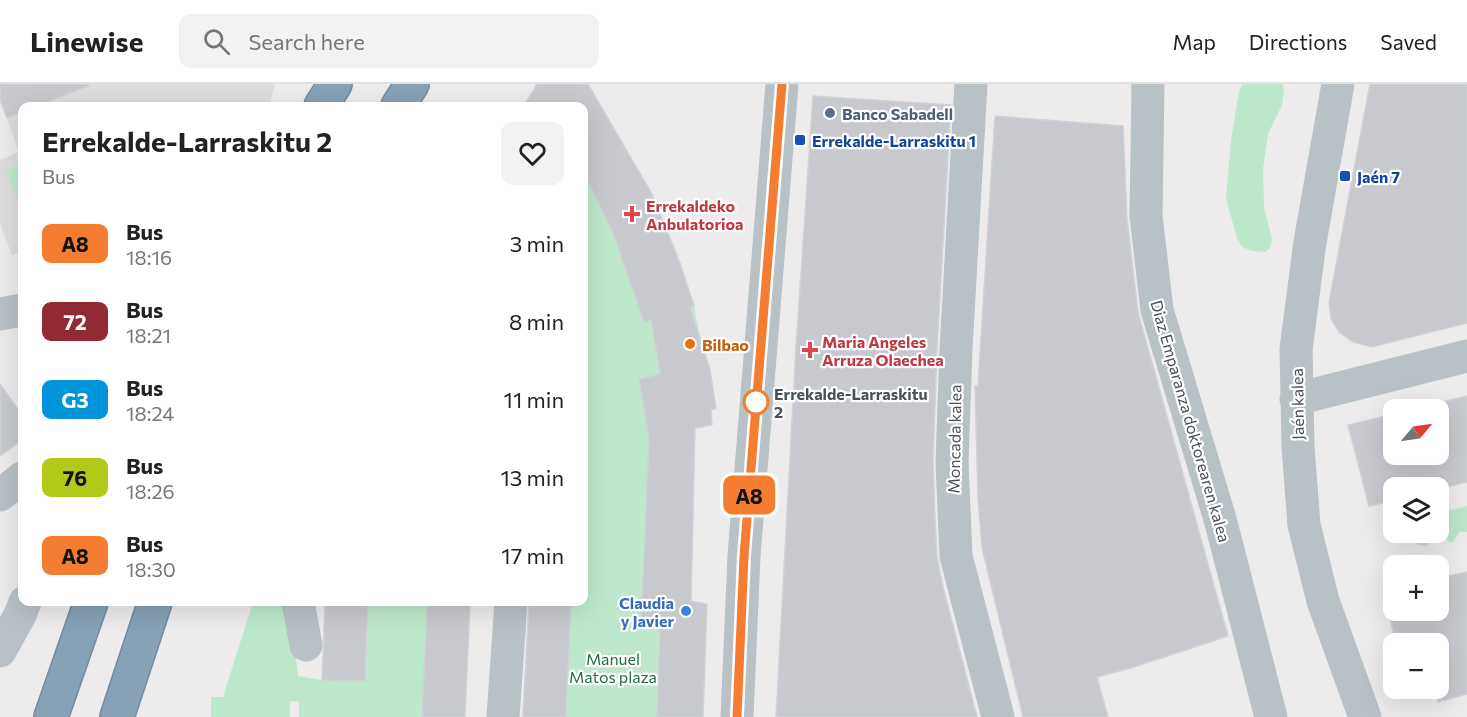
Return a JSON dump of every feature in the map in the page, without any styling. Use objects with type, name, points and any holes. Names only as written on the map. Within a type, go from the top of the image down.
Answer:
[{"type":"highway","points":[[324,102],[335,84]]},
{"type":"highway","points":[[401,102],[412,84]]},
{"type":"highway","points":[[51,717],[90,606]]},
{"type":"highway","points":[[117,717],[154,606]]},
{"type":"street","points":[[737,717],[744,556],[782,84]]},
{"type":"street","name":"Moncada kalea","points":[[971,84],[952,462],[956,556],[998,717]]},
{"type":"street","points":[[1125,84],[1148,84]]},
{"type":"street","name":"Diaz Emparanza doktorearen kalea","points":[[1148,84],[1146,216],[1157,310],[1220,519],[1271,717]]},
{"type":"street","name":"Jaén kalea","points":[[1338,84],[1310,242],[1296,349],[1296,399],[1304,525],[1323,601],[1365,717]]},
{"type":"street","points":[[0,314],[18,311]]},
{"type":"street","points":[[1296,399],[1467,356]]},
{"type":"street","points":[[0,495],[18,481]]},
{"type":"street","points":[[0,651],[23,606]]},
{"type":"street","points":[[299,606],[306,645]]},
{"type":"street","points":[[503,717],[511,606]]},
{"type":"shaded area","points":[[0,84],[275,84],[270,102],[18,102],[18,149],[0,100]]},
{"type":"shaded area","points":[[18,152],[18,253],[12,255],[0,224],[0,160]]},
{"type":"green space","points":[[1242,84],[1283,84],[1282,105],[1268,134],[1263,169],[1264,208],[1272,239],[1270,248],[1265,252],[1242,247],[1237,238],[1226,199],[1231,140]]},
{"type":"green space","points":[[18,166],[18,202],[6,171]]},
{"type":"green space","name":"Manuel Matos plaza","points":[[588,181],[613,233],[644,322],[694,306],[701,342],[660,374],[639,379],[649,438],[641,624],[660,626],[657,717],[566,717],[571,606],[588,606]]},
{"type":"green space","points":[[1467,506],[1467,532],[1459,532],[1451,543],[1449,542],[1449,510]]},
{"type":"green space","points":[[1417,543],[1430,543],[1426,546]]},
{"type":"green space","points":[[252,606],[290,606],[298,676],[322,680],[365,681],[368,606],[427,606],[422,717],[299,717],[299,702],[290,701],[290,717],[211,717],[211,697],[223,697]]},
{"type":"building","points":[[0,84],[89,84],[89,86],[47,102],[18,102],[18,114],[7,118],[0,100]]},
{"type":"building","points":[[537,84],[588,84],[652,194],[680,263],[694,306],[690,307],[710,370],[716,408],[711,410],[712,425],[695,428],[691,601],[707,604],[703,717],[657,717],[660,626],[641,624],[649,438],[639,379],[660,374],[651,320],[644,322],[613,233],[588,181],[588,102],[526,102]]},
{"type":"building","points":[[1370,84],[1467,84],[1467,323],[1372,347],[1353,342],[1339,332],[1331,319],[1329,302]]},
{"type":"building","points":[[813,96],[951,105],[937,348],[933,461],[935,517],[937,557],[944,591],[977,717],[776,717],[796,347]]},
{"type":"building","points":[[995,116],[1123,126],[1127,218],[1138,312],[1228,636],[1097,677],[1108,717],[1023,717],[982,548],[978,498],[975,386],[978,386]]},
{"type":"building","points":[[0,384],[18,409],[18,443],[0,456]]},
{"type":"building","points":[[1467,396],[1467,482],[1449,486],[1449,477],[1383,477],[1383,503],[1369,506],[1348,425],[1383,417],[1383,465],[1449,465],[1449,400]]},
{"type":"building","points":[[1467,572],[1467,694],[1449,699],[1449,633],[1393,633],[1391,621],[1449,621],[1449,576]]},
{"type":"building","points":[[325,606],[368,606],[365,681],[322,680]]},
{"type":"building","points":[[427,606],[470,606],[465,717],[422,717]]},
{"type":"building","points":[[529,606],[571,606],[566,717],[523,717]]},
{"type":"bus line","name":"A8","points":[[737,717],[744,556],[782,84]]},
{"type":"place","name":"Banco Sabadell","points":[[830,113]]},
{"type":"place","name":"Errekalde-Larraskitu 1","points":[[800,140]]},
{"type":"place","name":"Jaén 7","points":[[1345,176]]},
{"type":"place","name":"Errekaldeko Anbulatorioa","points":[[632,214]]},
{"type":"place","name":"Bilbao","points":[[690,344]]},
{"type":"place","name":"Maria Angeles Arruza Olaechea","points":[[810,350]]},
{"type":"place","name":"Errekalde-Larraskitu 2","points":[[756,402]]},
{"type":"place","name":"Claudia y Javier","points":[[686,611]]}]
